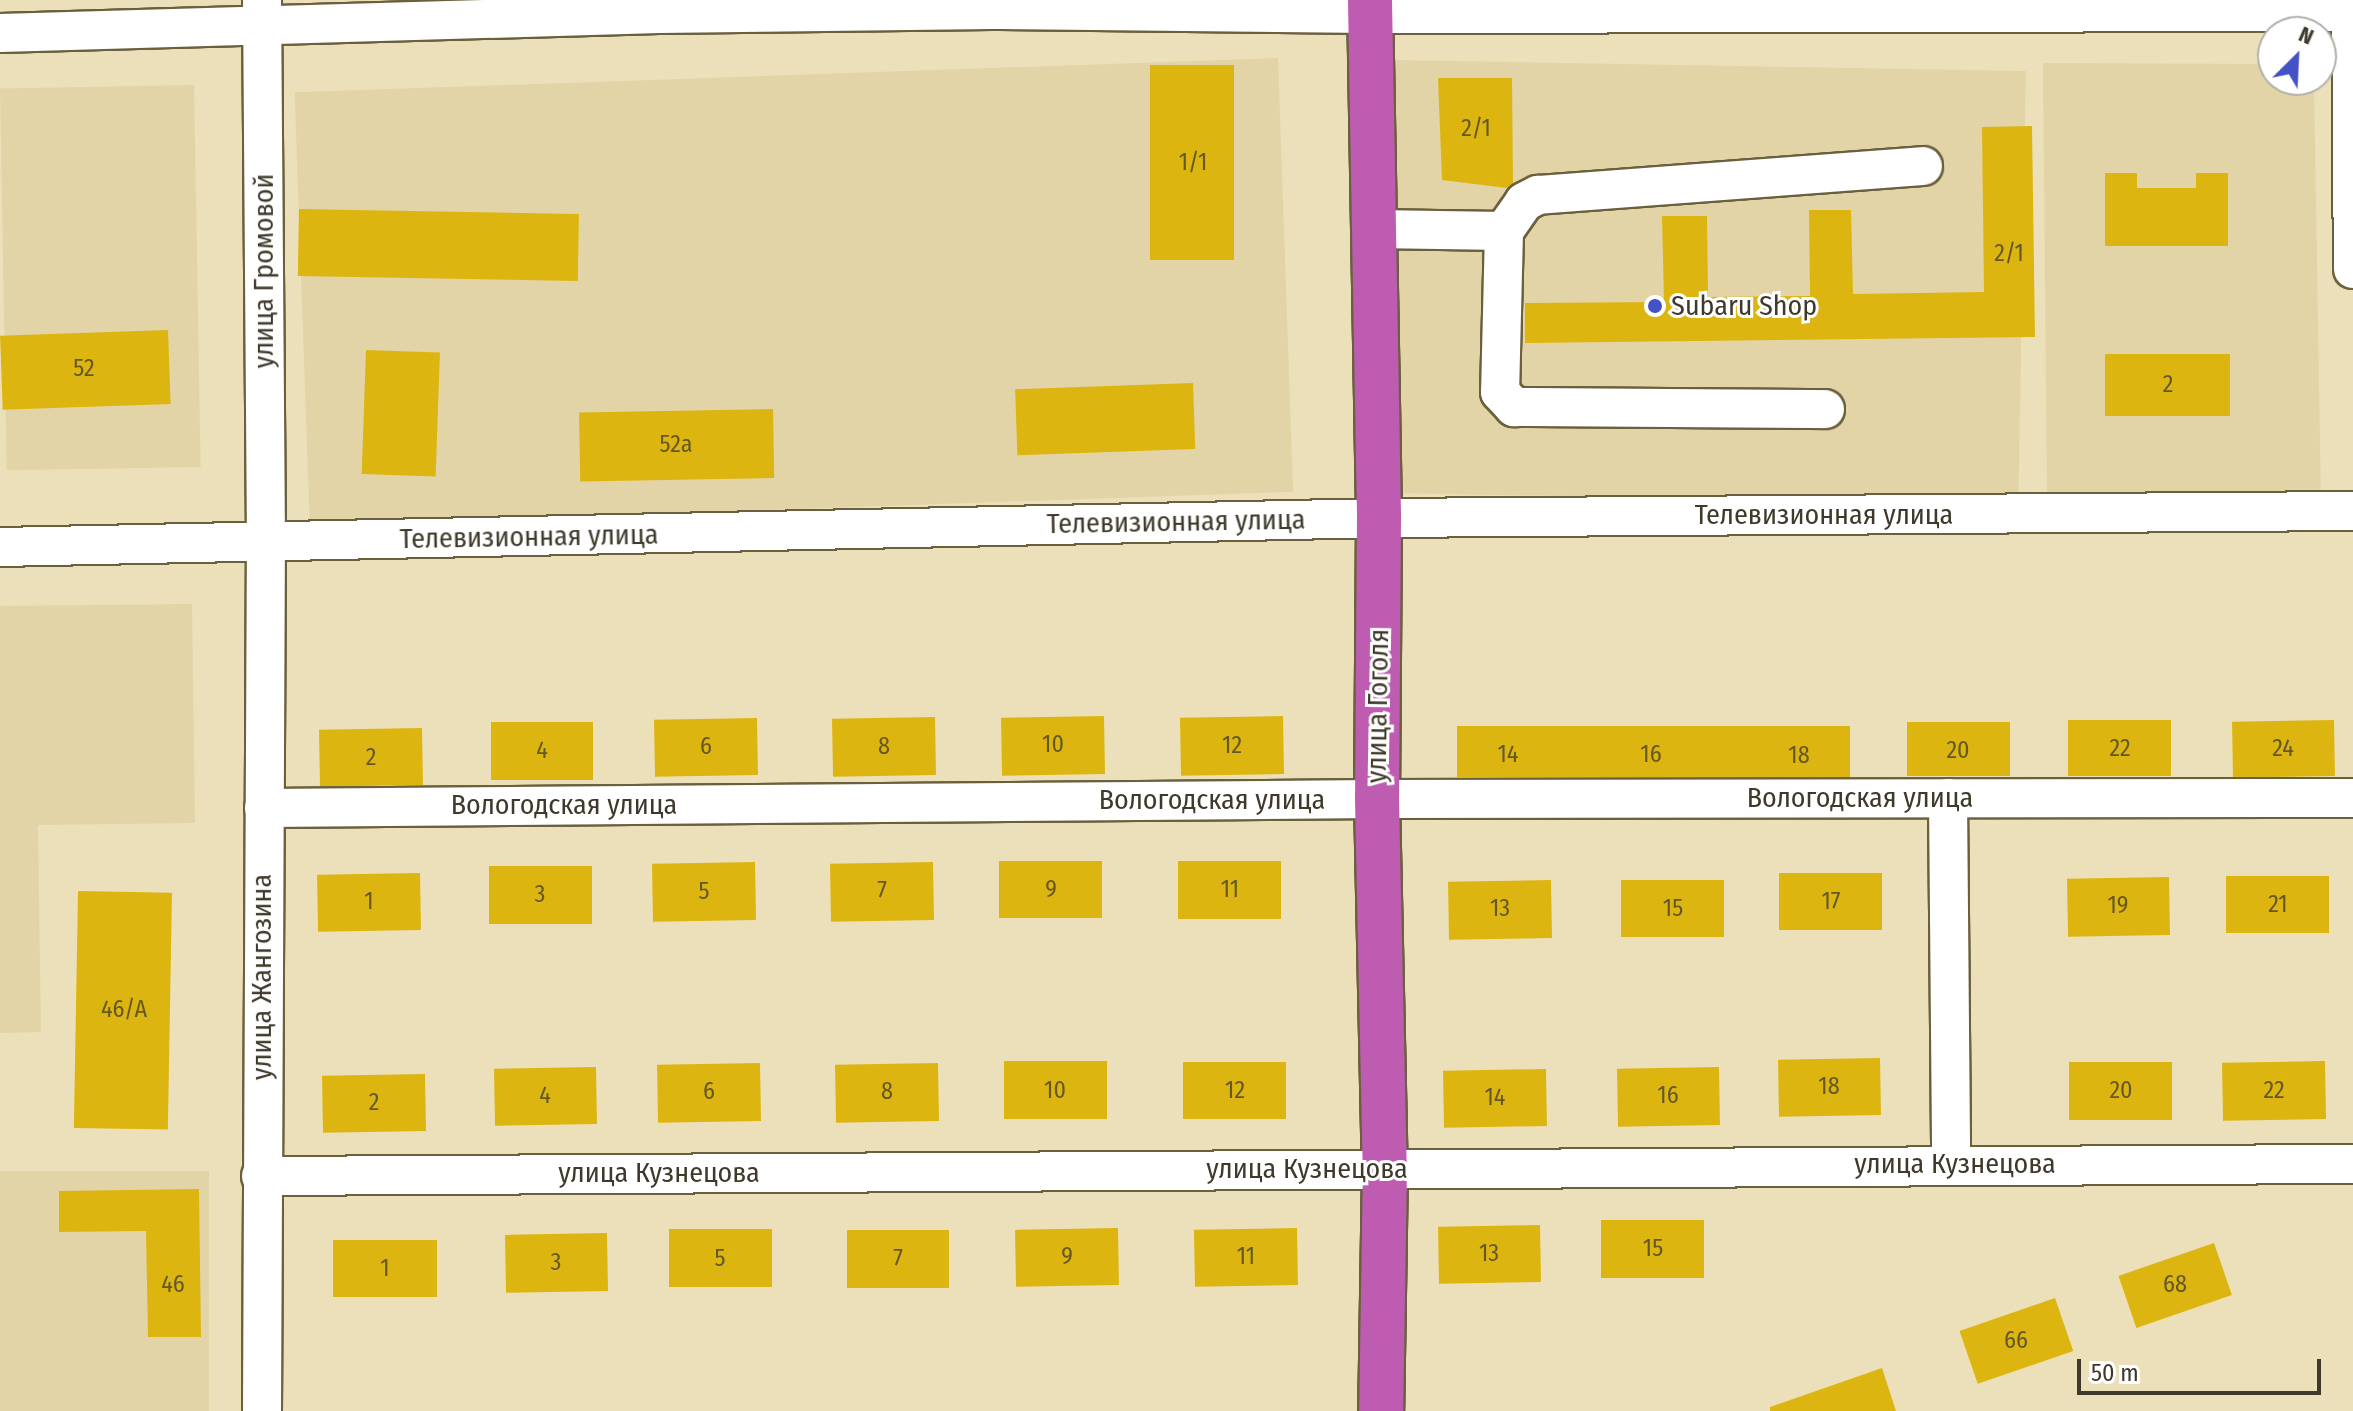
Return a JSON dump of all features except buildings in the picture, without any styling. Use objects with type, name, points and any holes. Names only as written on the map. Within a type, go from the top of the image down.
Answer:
[{"type":"highway","name":"улица Гоголя","points":[[1370,7],[1379,518],[1377,799],[1385,1168],[1381,1411]]},
{"type":"street","points":[[0,33],[262,12],[659,7],[2351,6],[2353,269]]},
{"type":"street","name":"улица Громовой","points":[[262,12],[266,543]]},
{"type":"street","points":[[1825,409],[1514,407],[1500,392],[1504,231],[1524,202],[1538,195],[1923,166]]},
{"type":"street","points":[[1374,229],[1504,231]]},
{"type":"street","name":"Телевизионная улица","points":[[0,547],[1379,518],[2353,511]]},
{"type":"street","name":"улица Жангозина","points":[[262,1411],[266,543]]},
{"type":"street","points":[[1948,798],[1951,1164]]},
{"type":"street","name":"Вологодская улица","points":[[264,808],[1377,799],[2353,798]]},
{"type":"street","name":"улица Кузнецова","points":[[261,1176],[2353,1164]]},
{"type":"shaded area","points":[[1278,58],[1293,492],[310,526],[295,92]]},
{"type":"shaded area","points":[[1392,60],[2026,71],[2018,504],[1384,493]]},
{"type":"shaded area","points":[[2043,63],[2257,64],[2257,96],[2314,96],[2321,505],[2047,505]]},
{"type":"shaded area","points":[[194,85],[201,467],[7,470],[0,88]]},
{"type":"shaded area","points":[[192,604],[195,823],[38,825],[41,1032],[0,1033],[0,606]]},
{"type":"shaded area","points":[[0,1171],[209,1171],[209,1411],[0,1411]]},
{"type":"place","name":"Subaru Shop","points":[[1655,306]]}]
